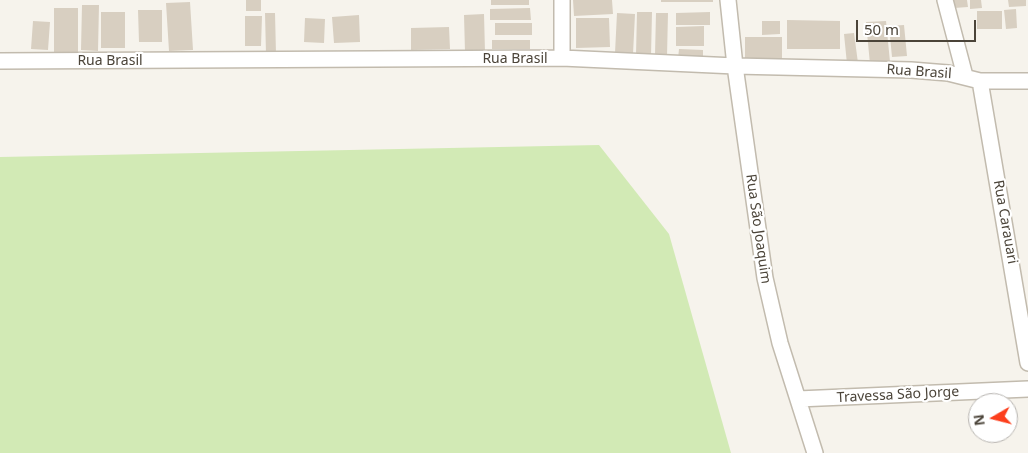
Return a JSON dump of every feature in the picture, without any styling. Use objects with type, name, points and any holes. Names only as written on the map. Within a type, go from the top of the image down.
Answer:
[{"type":"street","points":[[562,0],[562,58]]},
{"type":"street","name":"Rua São Joaquim","points":[[728,0],[735,66],[764,278],[780,344],[816,453]]},
{"type":"street","points":[[945,0],[965,76]]},
{"type":"street","name":"Rua Brasil","points":[[0,61],[562,58],[735,66],[911,70],[965,76],[980,81],[1028,81]]},
{"type":"street","name":"Rua Carauari","points":[[980,81],[1025,324],[1028,363]]},
{"type":"street","name":"Travessa São Jorge","points":[[798,399],[1028,389]]},
{"type":"green space","points":[[599,145],[669,234],[731,453],[0,453],[0,157]]},
{"type":"building","points":[[246,0],[261,0],[261,11],[246,11]]},
{"type":"building","points":[[491,0],[529,0],[529,5],[491,5]]},
{"type":"building","points":[[573,0],[612,0],[613,14],[574,16]]},
{"type":"building","points":[[661,0],[713,0],[713,2],[661,2]]},
{"type":"building","points":[[953,0],[967,0],[968,7],[954,8]]},
{"type":"building","points":[[970,0],[981,0],[982,8],[970,9]]},
{"type":"building","points":[[1008,0],[1026,0],[1026,6],[1009,7]]},
{"type":"building","points":[[190,2],[193,50],[169,51],[166,3]]},
{"type":"building","points":[[82,5],[99,5],[98,51],[81,50]]},
{"type":"building","points":[[54,8],[78,8],[78,52],[54,52]]},
{"type":"building","points":[[530,8],[531,20],[490,20],[490,9]]},
{"type":"building","points":[[1016,9],[1017,28],[1006,29],[1004,10]]},
{"type":"building","points":[[138,10],[162,10],[162,42],[139,42]]},
{"type":"building","points":[[977,11],[1002,11],[1002,29],[977,29]]},
{"type":"building","points":[[101,12],[125,12],[125,48],[101,48]]},
{"type":"building","points":[[637,12],[652,12],[651,56],[636,55]]},
{"type":"building","points":[[710,12],[710,25],[676,25],[676,13]]},
{"type":"building","points":[[265,13],[275,13],[276,54],[266,54]]},
{"type":"building","points":[[617,13],[635,14],[633,54],[615,53]]},
{"type":"building","points":[[656,13],[668,13],[667,56],[655,55]]},
{"type":"building","points":[[484,14],[485,52],[465,52],[464,15]]},
{"type":"building","points":[[359,15],[360,42],[334,43],[332,17]]},
{"type":"building","points":[[245,16],[262,16],[261,46],[245,46]]},
{"type":"building","points":[[305,18],[325,19],[324,43],[304,42]]},
{"type":"building","points":[[576,18],[609,18],[610,47],[576,48]]},
{"type":"building","points":[[787,20],[840,21],[840,49],[787,49]]},
{"type":"building","points":[[33,21],[50,22],[48,50],[31,49]]},
{"type":"building","points":[[762,21],[780,21],[780,34],[762,35]]},
{"type":"building","points":[[886,21],[890,62],[870,64],[866,22]]},
{"type":"building","points":[[495,23],[532,23],[532,35],[495,35]]},
{"type":"building","points":[[904,25],[907,56],[892,57],[889,26]]},
{"type":"building","points":[[704,26],[704,46],[676,46],[676,27]]},
{"type":"building","points":[[449,27],[450,49],[411,50],[411,28]]},
{"type":"building","points":[[854,33],[858,63],[847,64],[844,34]]},
{"type":"building","points":[[745,37],[782,37],[782,60],[745,60]]},
{"type":"building","points":[[492,40],[530,40],[530,49],[492,49]]},
{"type":"building","points":[[679,49],[703,50],[703,61],[678,59]]}]
